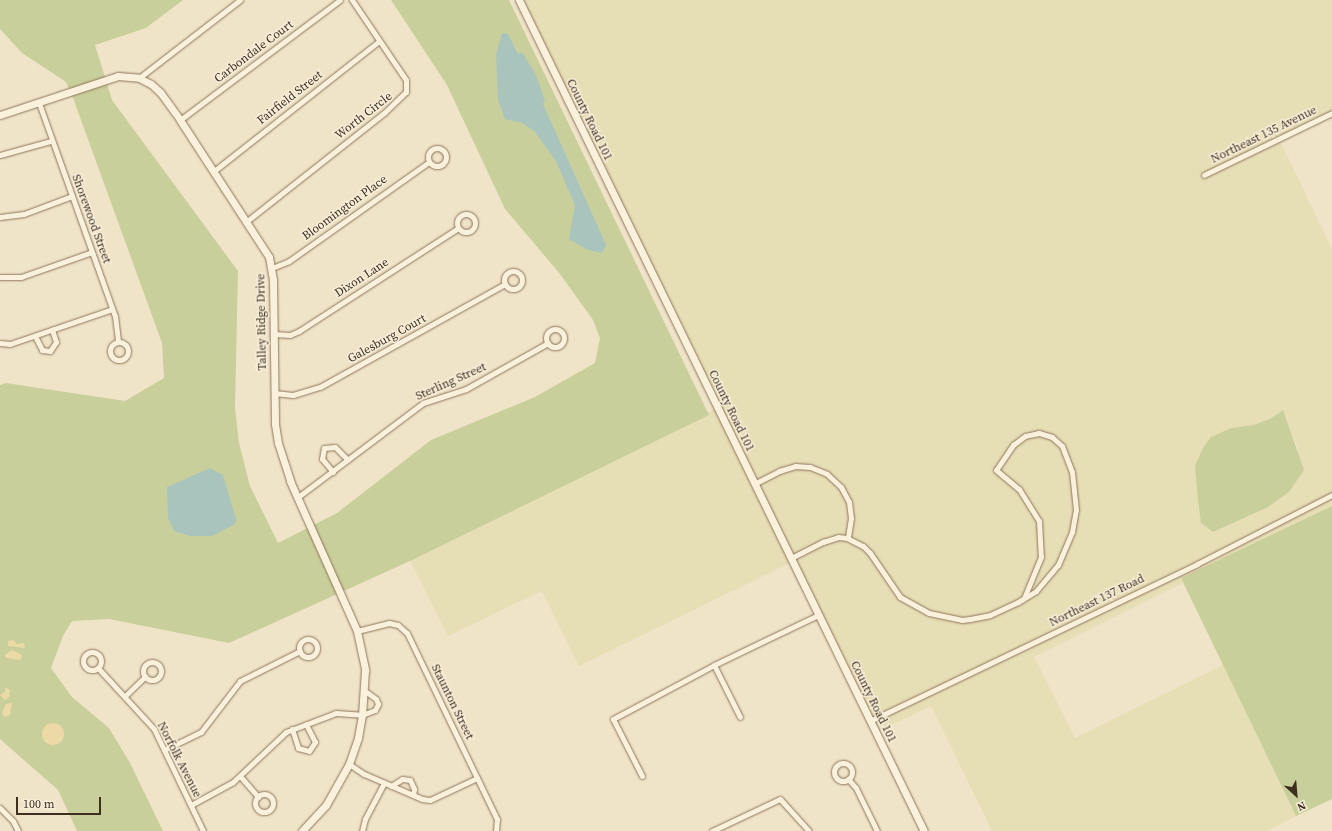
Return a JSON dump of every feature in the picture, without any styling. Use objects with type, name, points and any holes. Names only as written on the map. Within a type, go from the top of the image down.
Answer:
[{"type":"street","points":[[140,78],[240,0]]},
{"type":"street","name":"Carbondale Court","points":[[180,120],[340,0]]},
{"type":"street","name":"Worth Circle","points":[[247,221],[402,98],[408,87],[406,80],[352,0]]},
{"type":"street","name":"County Road 101","points":[[519,0],[924,831]]},
{"type":"street","name":"Fairfield Street","points":[[214,171],[379,41]]},
{"type":"street","name":"Talley Ridge Drive","points":[[0,115],[39,103],[99,81],[118,76],[140,78],[160,92],[263,245],[272,268],[274,393],[278,443],[298,497],[357,631],[364,662],[365,691],[362,715],[358,738],[349,764],[326,805],[302,831]]},
{"type":"street","name":"Shorewood Street","points":[[39,103],[51,141],[112,309],[118,342]]},
{"type":"street","name":"Northeast 135 Avenue","points":[[1204,176],[1332,113]]},
{"type":"street","points":[[0,155],[51,141]]},
{"type":"street","name":"Bloomington Place","points":[[272,268],[289,262],[429,162]]},
{"type":"street","points":[[0,217],[24,214],[72,196]]},
{"type":"street","name":"Dixon Lane","points":[[274,334],[290,335],[299,331],[458,228]]},
{"type":"street","points":[[0,277],[21,277],[92,252]]},
{"type":"street","name":"Galesburg Court","points":[[274,393],[293,394],[320,387],[505,284]]},
{"type":"street","points":[[0,343],[10,344],[112,309]]},
{"type":"street","points":[[35,336],[42,350],[50,351],[56,342],[52,330]]},
{"type":"street","name":"Sterling Street","points":[[298,497],[423,403],[466,389],[548,343]]},
{"type":"street","points":[[791,558],[823,542],[838,537],[848,538],[863,546],[870,553],[900,597],[929,613],[962,620],[990,615],[1024,598],[1036,591],[1058,565],[1072,532],[1076,510],[1072,472],[1062,446],[1052,437],[1039,433],[1025,436],[1013,445],[996,470],[1020,489],[1038,521],[1041,557],[1024,598]]},
{"type":"street","points":[[333,472],[322,459],[324,448],[335,447],[348,460]]},
{"type":"street","points":[[754,484],[779,471],[795,466],[810,467],[827,474],[841,487],[849,502],[851,518],[848,538]]},
{"type":"street","name":"Northeast 137 Road","points":[[870,721],[1197,564],[1332,495]]},
{"type":"street","points":[[642,776],[613,719],[714,665],[818,615]]},
{"type":"street","name":"Staunton Street","points":[[357,631],[389,623],[398,625],[407,633],[497,819],[496,831]]},
{"type":"street","points":[[164,750],[201,732],[240,681],[300,651]]},
{"type":"street","points":[[714,665],[740,717]]},
{"type":"street","name":"Norfolk Avenue","points":[[98,668],[154,729],[203,831]]},
{"type":"street","points":[[125,696],[145,677]]},
{"type":"street","points":[[191,805],[240,776],[286,732],[336,713],[362,715],[375,710],[378,704],[365,691]]},
{"type":"street","points":[[292,729],[298,748],[309,751],[315,742],[306,724]]},
{"type":"street","points":[[349,764],[384,783],[413,795],[430,800],[477,778]]},
{"type":"street","points":[[240,776],[258,797]]},
{"type":"street","points":[[391,786],[402,779],[410,780],[413,795]]},
{"type":"street","points":[[848,780],[856,788],[877,831]]},
{"type":"street","points":[[362,831],[365,819],[384,783]]},
{"type":"street","points":[[712,831],[780,799],[809,831]]},
{"type":"street","points":[[0,808],[13,822],[18,831]]},
{"type":"shaded area","points":[[522,0],[1332,0],[1332,112],[1279,139],[1332,249],[1332,506],[1181,578],[1183,583],[1034,657],[1075,738],[1223,665],[1296,816],[1267,831],[992,831],[931,706],[879,731]],"holes":[[[1282,410],[1298,449],[1289,492],[1248,516],[1196,465],[1231,428],[1253,425],[1270,419]]]},
{"type":"shaded area","points":[[715,409],[790,563],[579,666],[542,591],[448,636],[409,559]]},
{"type":"green space","points":[[0,0],[183,0],[146,28],[95,45],[112,100],[238,271],[235,408],[239,443],[250,486],[278,543],[337,513],[431,440],[535,397],[595,363],[600,338],[593,320],[560,274],[505,209],[447,85],[391,0],[509,0],[709,415],[410,561],[229,643],[109,619],[72,621],[63,636],[51,668],[72,697],[109,728],[130,763],[163,831],[77,831],[58,790],[0,739],[0,385],[6,383],[125,401],[164,378],[162,343],[73,98],[66,82],[22,53],[0,29]]},
{"type":"green space","points":[[1283,410],[1304,470],[1289,492],[1268,507],[1213,532],[1201,523],[1198,500],[1195,466],[1203,448],[1211,437],[1231,428],[1253,425],[1270,419]]},
{"type":"green space","points":[[1332,506],[1332,799],[1296,816],[1181,578]]},
{"type":"sand","points":[[13,640],[17,644],[24,643],[25,648],[8,646],[8,641]]},
{"type":"sand","points":[[12,650],[22,655],[21,660],[6,658],[5,655]]},
{"type":"sand","points":[[5,687],[10,690],[9,697],[5,700],[0,695],[5,692]]},
{"type":"sand","points":[[12,703],[10,715],[4,717],[2,713],[6,704]]},
{"type":"sand","points":[[53,723],[61,726],[64,734],[61,742],[53,745],[45,742],[42,734],[45,726]]},
{"type":"water","points":[[502,33],[508,34],[518,54],[522,52],[536,75],[545,101],[543,104],[606,245],[602,253],[588,250],[569,239],[575,205],[556,161],[534,131],[522,123],[505,119],[498,100],[496,55]]},
{"type":"water","points":[[210,468],[223,475],[236,519],[235,524],[212,536],[190,536],[174,531],[168,518],[167,487]]}]
